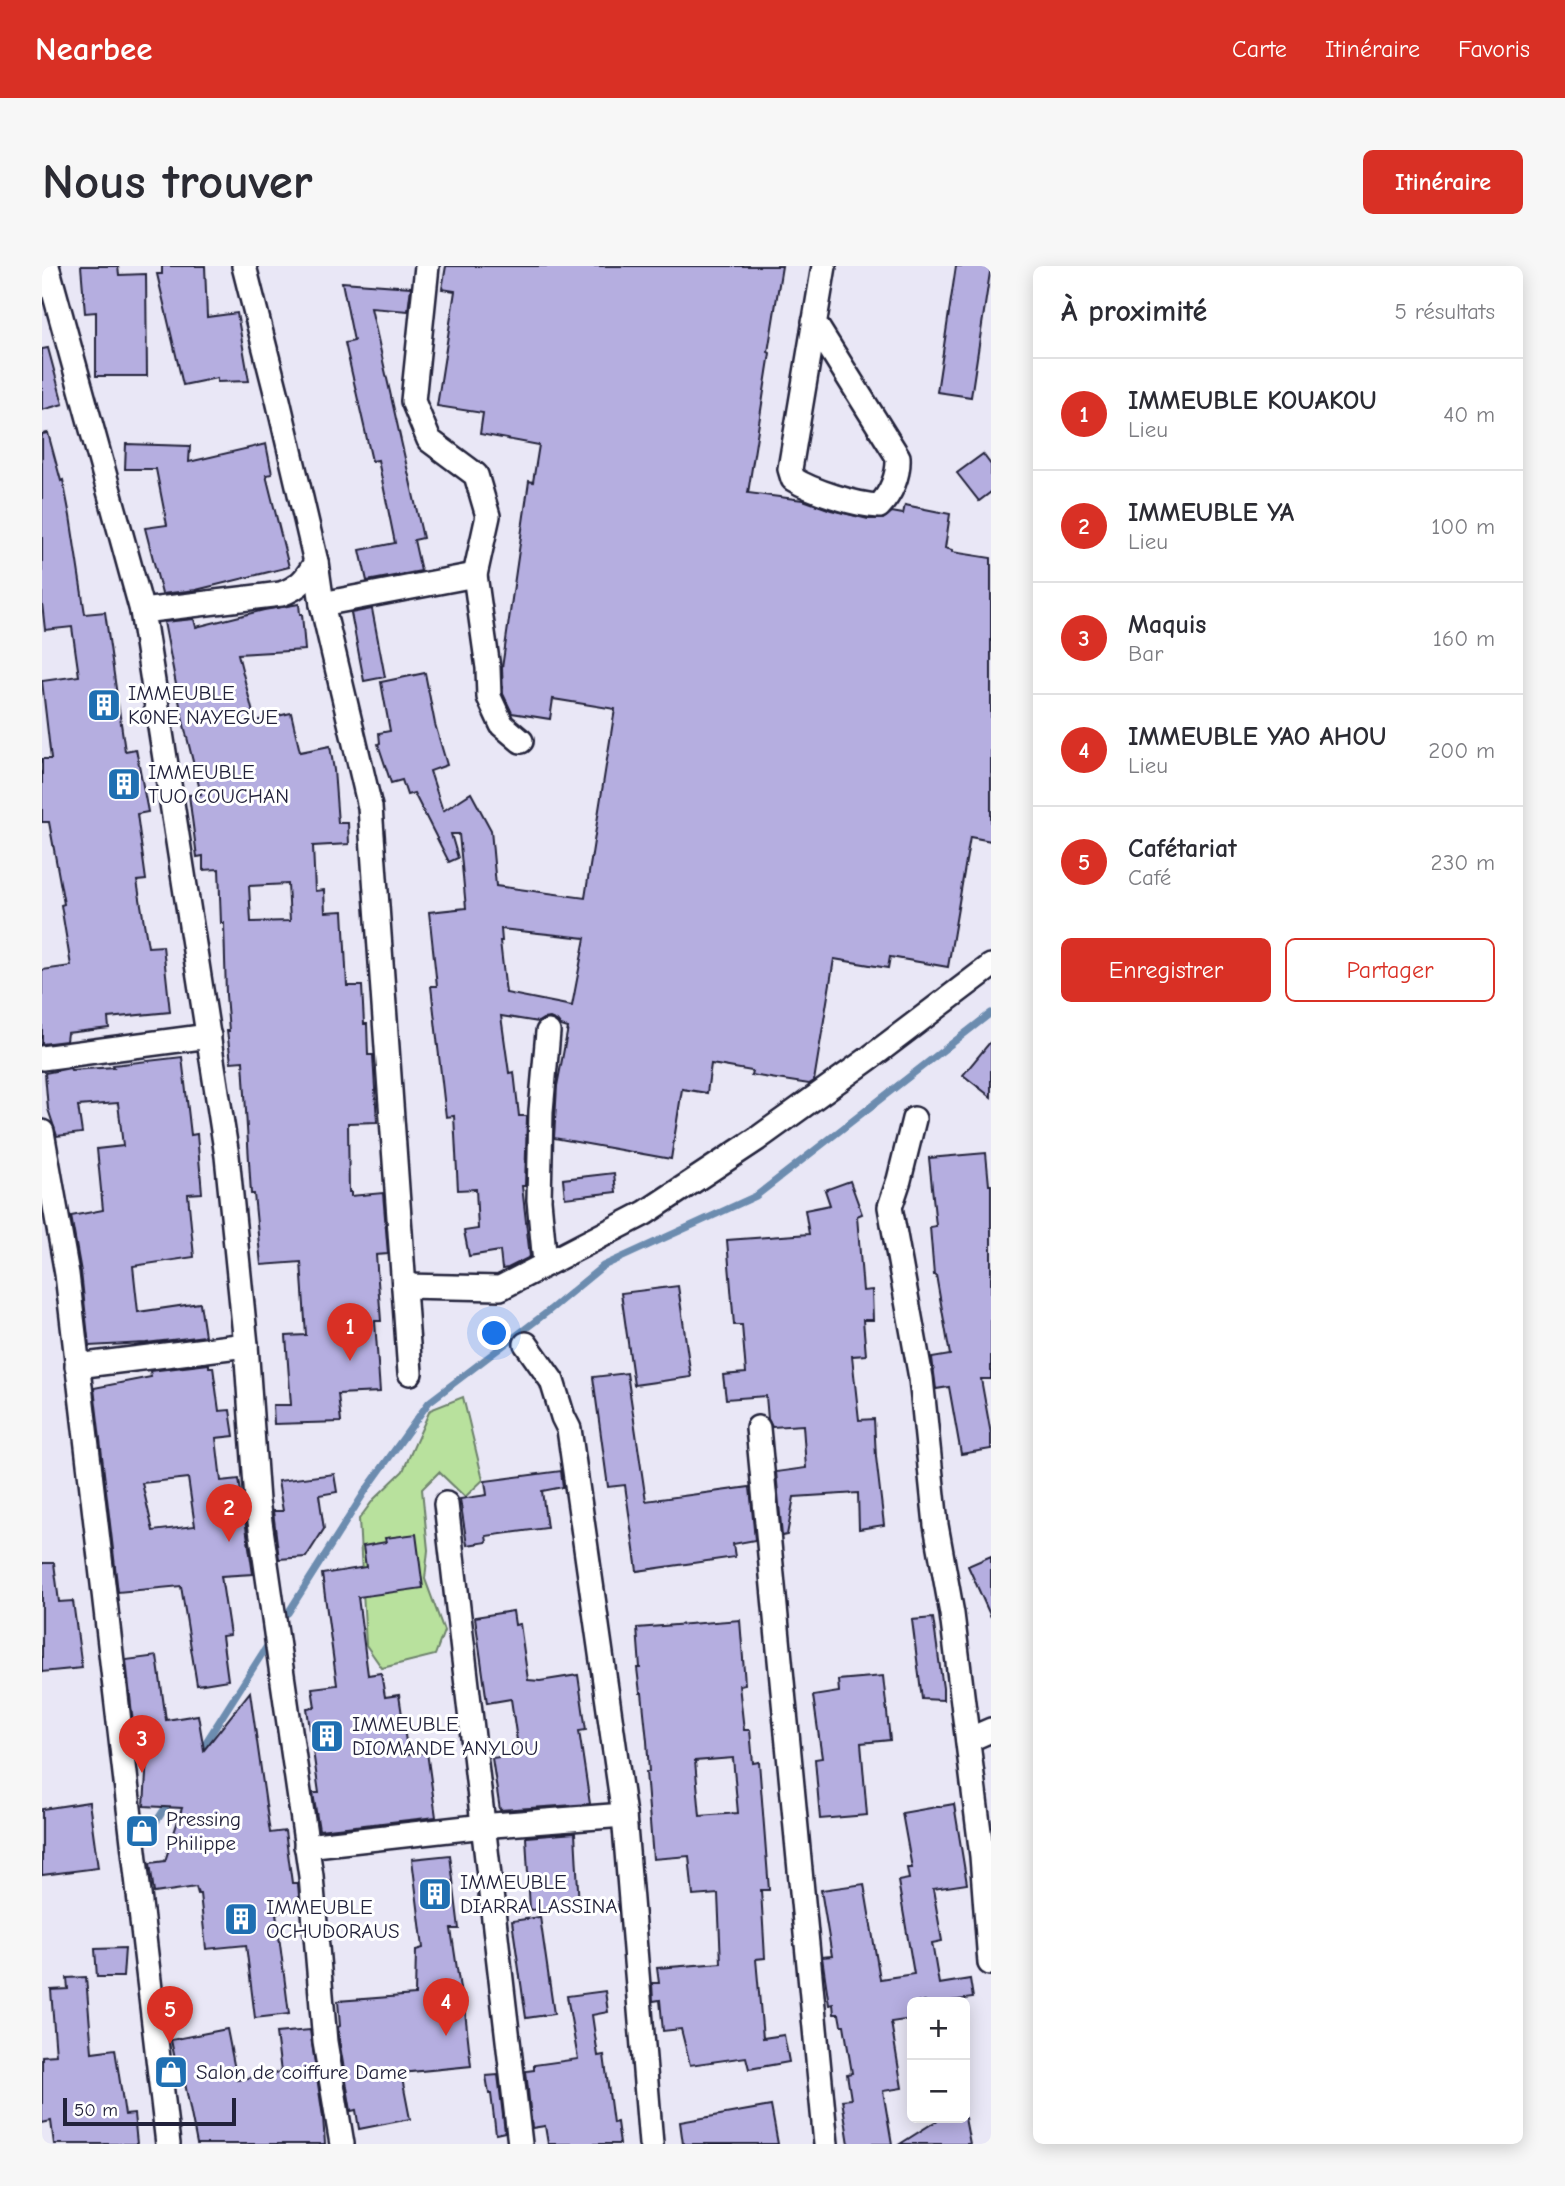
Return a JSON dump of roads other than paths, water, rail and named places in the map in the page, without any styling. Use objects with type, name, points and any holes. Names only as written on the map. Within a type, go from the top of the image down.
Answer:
[{"type":"street","points":[[47,266],[142,611],[209,1035],[227,1156],[246,1345],[257,1501],[311,1876],[325,2042],[342,2144]]},
{"type":"street","points":[[244,266],[316,562],[322,604],[370,807],[410,1373]]},
{"type":"street","points":[[427,266],[413,401],[429,440],[476,474],[488,516],[475,575],[488,668],[489,697],[502,725],[521,741]]},
{"type":"street","points":[[814,322],[898,457],[899,469],[886,499],[878,506],[866,506],[802,485],[793,479],[790,469],[814,322],[824,266]]},
{"type":"street","points":[[142,611],[281,594],[306,580],[316,562]]},
{"type":"street","points":[[322,604],[475,575]]},
{"type":"street","points":[[404,1286],[500,1288],[645,1213],[757,1139],[871,1058],[991,966]]},
{"type":"street","points":[[545,1263],[539,1200],[541,1111],[548,1032]]},
{"type":"street","points":[[42,1058],[209,1035]]},
{"type":"street","points":[[914,1119],[890,1207],[920,1378],[936,1525],[952,1614],[982,1856],[991,1978]]},
{"type":"street","points":[[42,1132],[67,1274],[168,2144]]},
{"type":"street","points":[[526,1344],[552,1381],[569,1429],[624,1815],[651,2144]]},
{"type":"street","points":[[77,1366],[246,1345]]},
{"type":"street","points":[[758,1428],[827,2144]]},
{"type":"street","points":[[446,1504],[520,2144]]},
{"type":"street","points":[[968,1740],[991,1730]]},
{"type":"street","points":[[306,1846],[624,1815]]},
{"type":"waterway","points":[[288,1613],[366,1490],[429,1402],[603,1266],[756,1196],[991,1013]]},
{"type":"waterway","points":[[199,1753],[269,1643]]},
{"type":"waterway","points":[[152,1828],[169,1802]]},
{"type":"place","name":"IMMEUBLE KONE NAYEGUE","points":[[104,705]]},
{"type":"place","name":"IMMEUBLE TUO COUCHAN","points":[[124,784]]},
{"type":"place","name":"IMMEUBLE KOUAKOU","points":[[350,1361]]},
{"type":"place","name":"IMMEUBLE YA","points":[[229,1542]]},
{"type":"place","name":"IMMEUBLE DIOMANDE ANYLOU","points":[[327,1736]]},
{"type":"place","name":"Maquis","points":[[142,1773]]},
{"type":"place","name":"Pressing Philippe","points":[[142,1831]]},
{"type":"place","name":"IMMEUBLE DIARRA LASSINA","points":[[435,1894]]},
{"type":"place","name":"IMMEUBLE OCHUDORAUS","points":[[241,1919]]},
{"type":"place","name":"IMMEUBLE YAO AHOU","points":[[446,2036]]},
{"type":"place","name":"Cafétariat","points":[[170,2044]]},
{"type":"place","name":"Salon de coiffure Dame","points":[[171,2072]]}]
